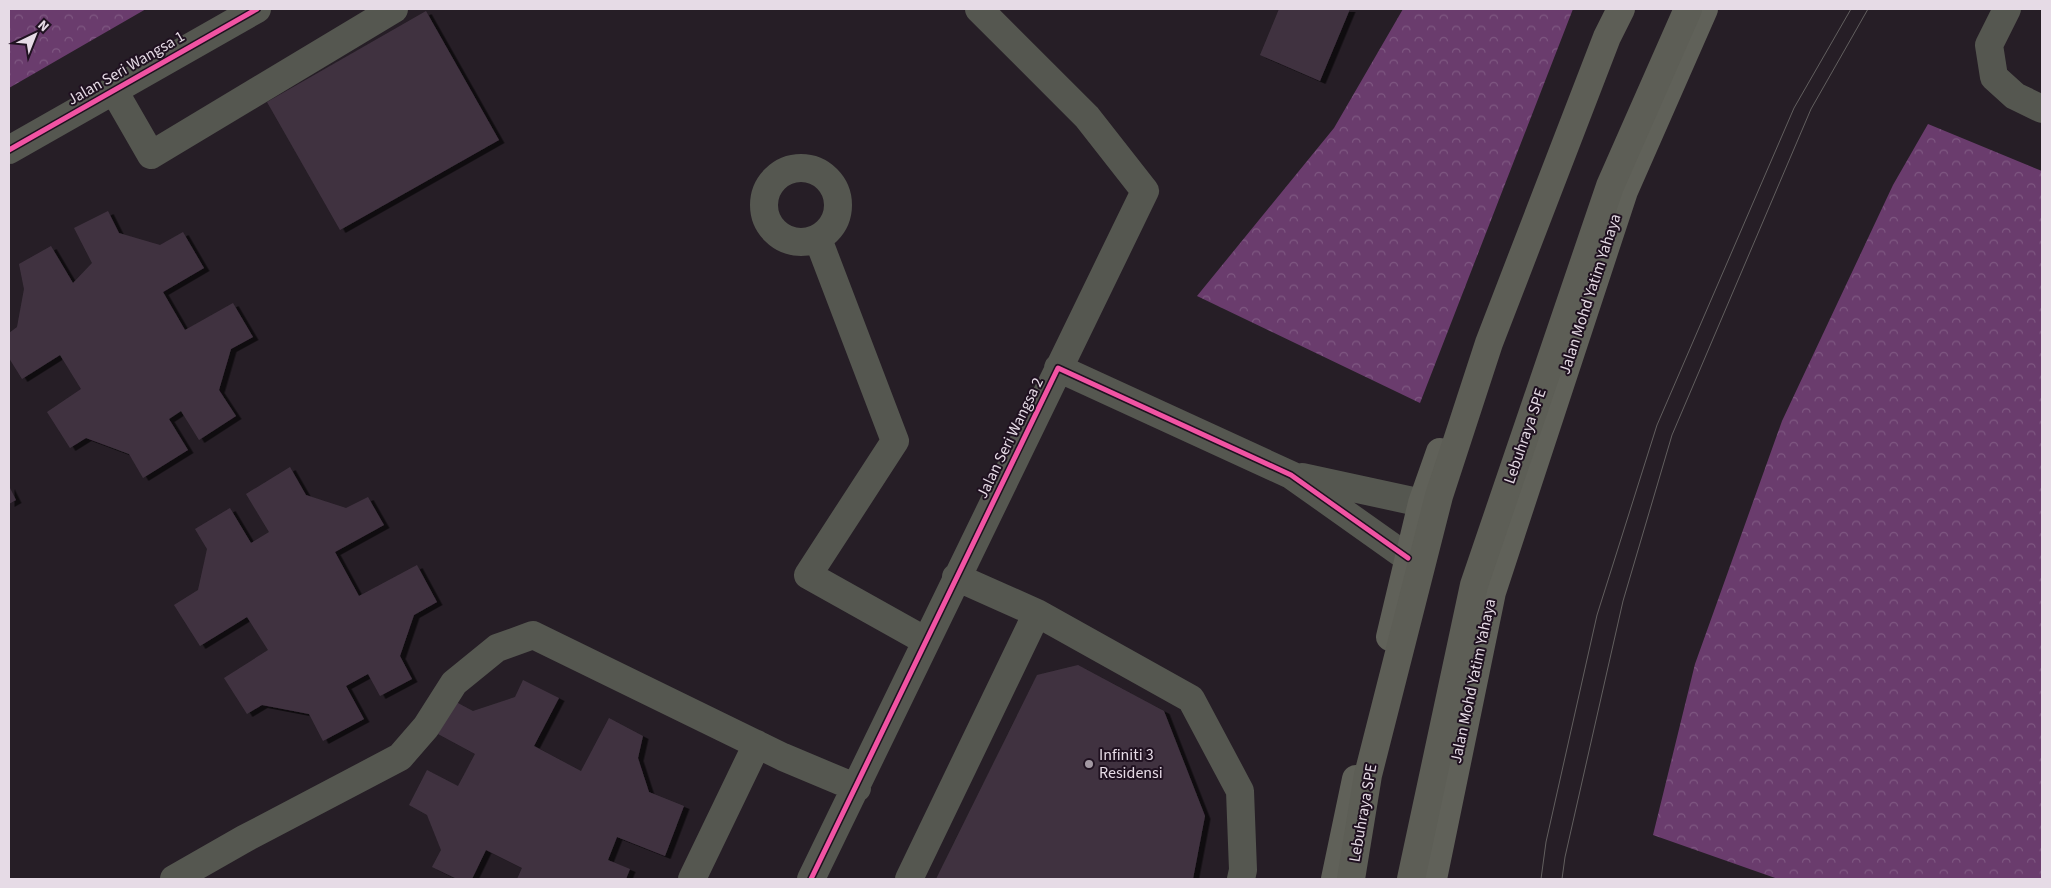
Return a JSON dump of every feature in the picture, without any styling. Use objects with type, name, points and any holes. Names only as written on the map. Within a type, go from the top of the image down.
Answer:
[{"type":"highway","name":"Lebuhraya SPE","points":[[1351,879],[1368,775],[1439,496],[1489,343],[1607,37],[1621,9]]},
{"type":"highway","name":"Lebuhraya SPE","points":[[1411,879],[1474,585],[1610,186],[1688,9]]},
{"type":"main road","points":[[1335,879],[1343,833],[1422,503],[1480,338],[1565,110],[1607,9]]},
{"type":"main road","name":"Jalan Mohd Yatim Yahaya","points":[[1433,879],[1492,592],[1624,190],[1704,9]]},
{"type":"street","name":"Jalan Seri Wangsa 1","points":[[9,150],[113,89],[257,9]]},
{"type":"street","points":[[113,89],[151,155],[394,9]]},
{"type":"street","name":"Jalan Seri Wangsa 2","points":[[811,879],[857,788],[956,577],[1145,190],[1087,117],[979,9]]},
{"type":"street","points":[[2007,9],[1989,45],[1994,77],[2015,96],[2042,109]]},
{"type":"street","points":[[818,239],[895,442],[808,575],[926,641]]},
{"type":"street","name":"Jalan Seri Wangsa 2","points":[[1058,368],[1291,475],[1408,558]]},
{"type":"street","name":"Jalan Seri Wangsa 2","points":[[1291,475],[1422,503]]},
{"type":"street","points":[[956,577],[1037,612],[1191,699],[1240,791],[1243,870],[1241,879]]},
{"type":"street","points":[[909,879],[1037,612]]},
{"type":"street","points":[[174,879],[244,839],[400,757],[426,727],[454,683],[497,648],[533,635],[757,744],[857,788]]},
{"type":"street","points":[[692,879],[757,744]]},
{"type":"green space","points":[[9,9],[146,9],[9,88]]},
{"type":"green space","points":[[1403,9],[1573,9],[1420,403],[1197,296],[1334,128]]},
{"type":"green space","points":[[1928,124],[2042,171],[2042,879],[1778,879],[1653,835],[1695,664],[1782,421],[1893,185]]},
{"type":"building","points":[[1279,9],[1350,9],[1320,81],[1260,55]]},
{"type":"building","points":[[426,11],[499,140],[340,230],[267,102]]},
{"type":"building","points":[[108,211],[119,233],[160,245],[183,232],[204,268],[163,292],[185,330],[233,303],[253,337],[231,349],[219,390],[236,416],[199,440],[181,411],[169,419],[188,450],[143,478],[129,454],[86,438],[70,448],[47,412],[81,389],[60,355],[22,379],[9,358],[9,333],[17,327],[24,289],[19,264],[51,246],[73,283],[92,263],[74,228]]},
{"type":"building","points":[[290,467],[306,495],[346,508],[368,497],[384,525],[335,552],[359,596],[417,565],[437,602],[414,615],[400,656],[412,679],[380,696],[368,674],[346,686],[364,719],[323,741],[309,714],[262,705],[247,714],[224,678],[268,650],[247,617],[200,646],[174,605],[198,590],[207,549],[195,529],[230,508],[251,543],[269,532],[246,494]]},
{"type":"building","points":[[9,486],[16,500],[9,504]]},
{"type":"building","name":"Infiniti 3 Residensi","points":[[1078,665],[1164,711],[1205,816],[1193,879],[936,879],[1037,675]]},
{"type":"building","points":[[523,680],[559,698],[534,746],[581,771],[609,718],[643,736],[638,758],[649,792],[684,806],[665,856],[617,837],[608,860],[630,869],[626,879],[517,879],[522,868],[486,850],[472,879],[457,879],[432,867],[441,850],[427,815],[409,805],[427,770],[458,786],[475,754],[438,734],[456,702],[473,711],[515,697]]},
{"type":"tram line","points":[[1541,879],[1546,842],[1597,615],[1657,425],[1794,108],[1851,9]]},
{"type":"tram line","points":[[1562,879],[1565,857],[1623,601],[1672,435],[1811,109],[1868,9]]},
{"type":"cycle path","points":[[9,150],[257,9]]},
{"type":"cycle path","points":[[811,879],[1058,368],[1291,475],[1408,558]]},
{"type":"place","name":"Infiniti 3 Residensi","points":[[1089,764]]}]
